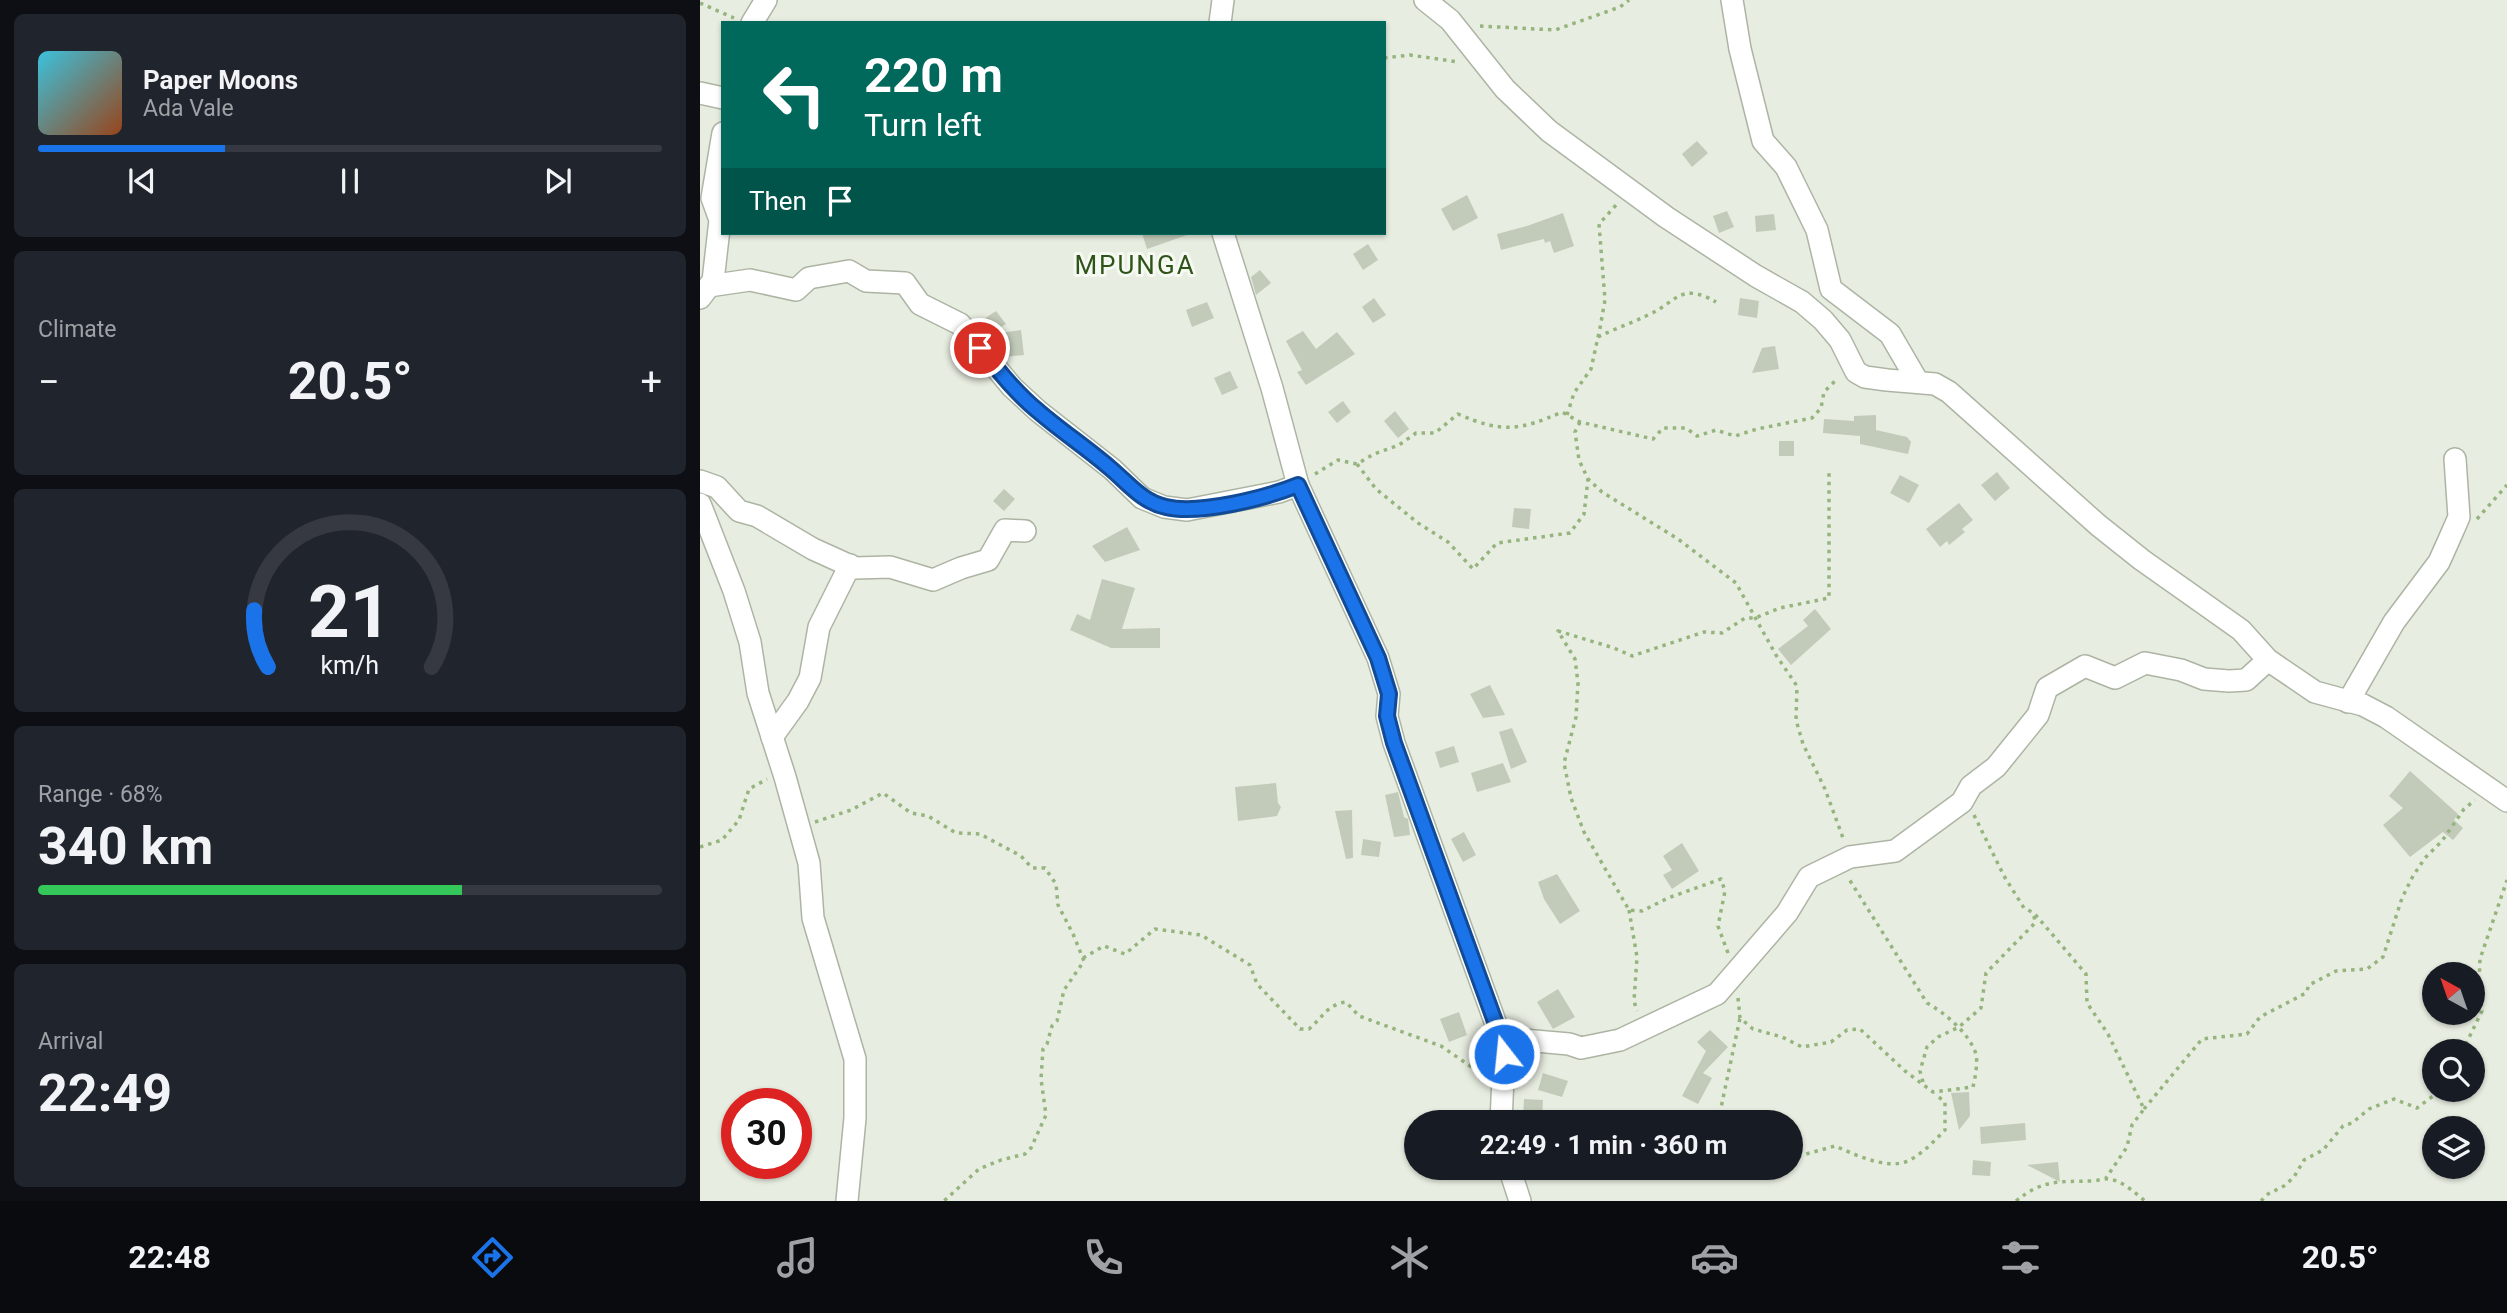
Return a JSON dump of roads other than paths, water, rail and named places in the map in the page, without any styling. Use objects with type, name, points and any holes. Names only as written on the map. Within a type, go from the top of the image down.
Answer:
[{"type":"street","points":[[753,21],[766,0]]},
{"type":"street","points":[[1220,21],[1223,0]]},
{"type":"street","points":[[1425,0],[1450,20],[1505,89],[1574,152],[1756,276],[1802,302],[1824,320],[1840,340],[1856,372],[1865,377],[1935,384],[1949,393],[2098,525],[2142,560],[2241,630],[2268,660],[2315,692],[2363,705],[2386,717],[2507,801]]},
{"type":"street","points":[[1732,0],[1740,49],[1763,141],[1786,167],[1817,230],[1831,289],[1890,334],[1918,382]]},
{"type":"street","points":[[700,93],[721,98]]},
{"type":"street","points":[[721,145],[712,198],[720,220],[706,281],[750,280],[796,290],[809,278],[849,271],[866,281],[905,283],[920,304],[960,324],[1021,395],[1142,498],[1164,507],[1187,510],[1279,492],[1298,485]]},
{"type":"street","points":[[1224,235],[1272,388],[1298,485],[1378,658],[1389,694],[1387,716],[1394,743],[1501,1038],[1504,1054],[1501,1110]]},
{"type":"street","points":[[2348,702],[2394,622],[2439,562],[2454,530],[2459,517],[2455,459]]},
{"type":"street","points":[[700,481],[717,487],[739,511],[757,516],[855,568],[890,566],[933,580],[961,568],[988,561],[1005,530],[1026,531]]},
{"type":"street","points":[[700,504],[734,591],[750,642],[758,693],[809,863],[813,918],[855,1059],[855,1118],[847,1201]]},
{"type":"street","points":[[772,737],[798,701],[810,678],[819,627],[850,565]]},
{"type":"street","points":[[1501,1038],[1569,1044],[1581,1048],[1620,1040],[1717,994],[1787,913],[1809,877],[1850,857],[1895,851],[1949,814],[1962,802],[1970,786],[1996,767],[2018,743],[2038,715],[2047,688],[2085,666],[2115,678],[2145,663],[2181,670],[2204,679],[2229,681],[2246,680],[2268,660]]},
{"type":"street","points":[[1513,1180],[1520,1201]]},
{"type":"district","name":"MPUNGA","points":[[1135,265]]}]
